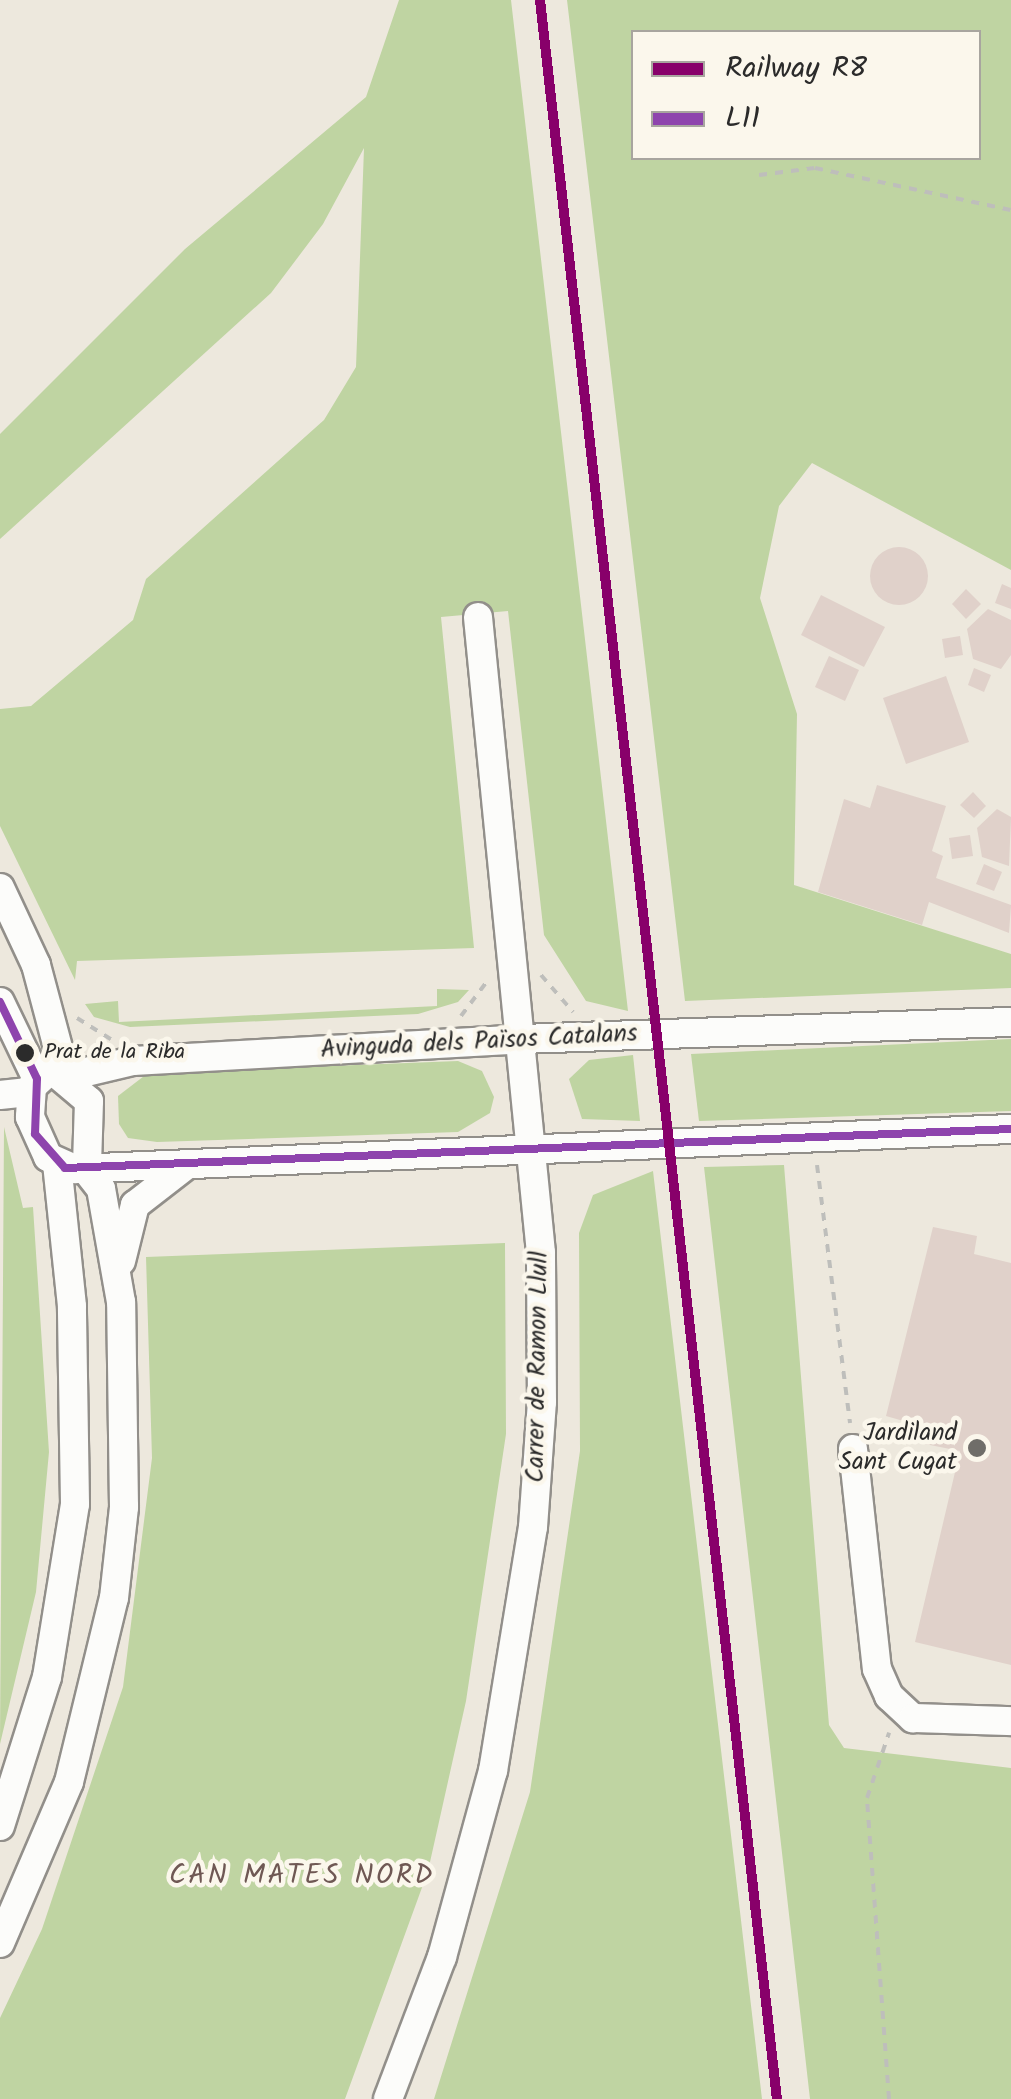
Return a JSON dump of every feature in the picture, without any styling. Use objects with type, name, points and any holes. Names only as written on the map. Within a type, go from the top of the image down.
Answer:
[{"type":"street","name":"Carrer de Ramon Llull","points":[[388,2099],[468,1870],[514,1669],[542,1402],[533,1150],[478,617]]},
{"type":"street","points":[[0,888],[36,964],[50,1080],[34,1134],[101,1189],[121,1302]]},
{"type":"street","points":[[0,1002],[50,1080],[89,1101],[76,1165],[72,1306],[75,1504],[46,1677],[0,1826]]},
{"type":"street","name":"Avinguda dels Països Catalans","points":[[0,1095],[133,1061],[522,1038],[1011,1022]]},
{"type":"street","points":[[76,1165],[802,1141],[1011,1129]]},
{"type":"street","points":[[0,1944],[69,1782],[114,1598],[124,1508],[121,1302],[127,1220],[147,1190],[190,1164]]},
{"type":"street","points":[[853,1449],[877,1669],[898,1710],[1011,1721]]},
{"type":"path","points":[[759,175],[815,168],[1011,210]]},
{"type":"path","points":[[536,960],[552,994],[579,1016]]},
{"type":"path","points":[[444,1026],[478,999],[492,967]]},
{"type":"path","points":[[70,1008],[94,1033],[121,1042]]},
{"type":"path","points":[[802,1141],[853,1449]]},
{"type":"path","points":[[889,2099],[867,1798],[898,1710]]},
{"type":"green space","points":[[399,0],[511,0],[628,1011],[586,1001],[544,935],[508,611],[441,617],[474,948],[77,961],[75,980],[0,826],[0,709],[31,706],[133,620],[146,579],[324,420],[356,367],[364,148],[323,224],[271,293],[0,539],[0,434],[185,249],[366,97]]},
{"type":"green space","points":[[567,0],[1011,0],[1011,570],[812,463],[779,506],[760,598],[797,714],[794,885],[1011,954],[1011,988],[685,1001]]},
{"type":"green space","points":[[437,989],[469,990],[458,1002],[418,1014],[130,1027],[94,1017],[85,1004],[118,1001],[119,1022],[437,1006]]},
{"type":"green space","points":[[1011,1039],[1011,1111],[699,1121],[691,1054]]},
{"type":"green space","points":[[633,1055],[640,1121],[582,1119],[569,1079],[589,1060]]},
{"type":"green space","points":[[458,1061],[482,1071],[494,1097],[490,1113],[458,1132],[157,1142],[128,1138],[119,1124],[118,1096],[148,1073]]},
{"type":"green space","points":[[4,1127],[23,1208],[33,1207],[49,1452],[36,1592],[0,1744]]},
{"type":"green space","points":[[784,1165],[829,1725],[844,1748],[1011,1768],[1011,2099],[810,2099],[704,1167]]},
{"type":"green space","points":[[653,1171],[762,2099],[434,2099],[530,1792],[580,1451],[579,1233],[593,1195]]},
{"type":"green space","points":[[505,1243],[506,1434],[466,1701],[428,1871],[345,2099],[0,2099],[0,2018],[42,1929],[123,1687],[152,1458],[146,1257]]},
{"type":"building","points":[[899,547],[920,555],[928,576],[920,597],[899,605],[878,597],[870,576],[878,555]]},
{"type":"building","points":[[1002,584],[1011,588],[1011,609],[995,603]]},
{"type":"building","points":[[966,589],[981,604],[966,619],[952,604]]},
{"type":"building","points":[[821,595],[885,627],[864,667],[801,635]]},
{"type":"building","points":[[988,609],[1011,620],[1011,655],[1001,669],[973,659],[967,629]]},
{"type":"building","points":[[960,636],[963,655],[945,658],[942,639]]},
{"type":"building","points":[[829,656],[859,670],[845,701],[815,687]]},
{"type":"building","points":[[974,668],[991,675],[984,692],[968,685]]},
{"type":"building","points":[[946,676],[969,742],[906,764],[883,698]]},
{"type":"building","points":[[877,785],[946,806],[932,851],[943,856],[936,878],[1011,905],[1009,933],[929,902],[922,925],[818,892],[844,799],[870,808]]},
{"type":"building","points":[[973,792],[986,806],[974,818],[960,805]]},
{"type":"building","points":[[997,809],[1011,817],[1009,866],[982,857],[977,828]]},
{"type":"building","points":[[970,835],[973,856],[952,859],[949,838]]},
{"type":"building","points":[[984,864],[1002,872],[994,891],[976,884]]},
{"type":"building","name":"Jardiland Sant Cugat","points":[[933,1227],[977,1236],[974,1254],[1011,1263],[1011,1665],[915,1642],[960,1451],[925,1444],[928,1428],[886,1416]]},
{"type":"rail line","name":"R8","points":[[540,0],[777,2099]]},
{"type":"transit line","name":"L11","points":[[0,1002],[37,1079],[35,1134],[65,1168],[1011,1129]]},
{"type":"place","name":"Prat de la Riba","points":[[25,1053]]},
{"type":"place","name":"Jardiland Sant Cugat","points":[[977,1448]]},
{"type":"district","name":"CAN MATES NORD","points":[[302,1876]]}]
